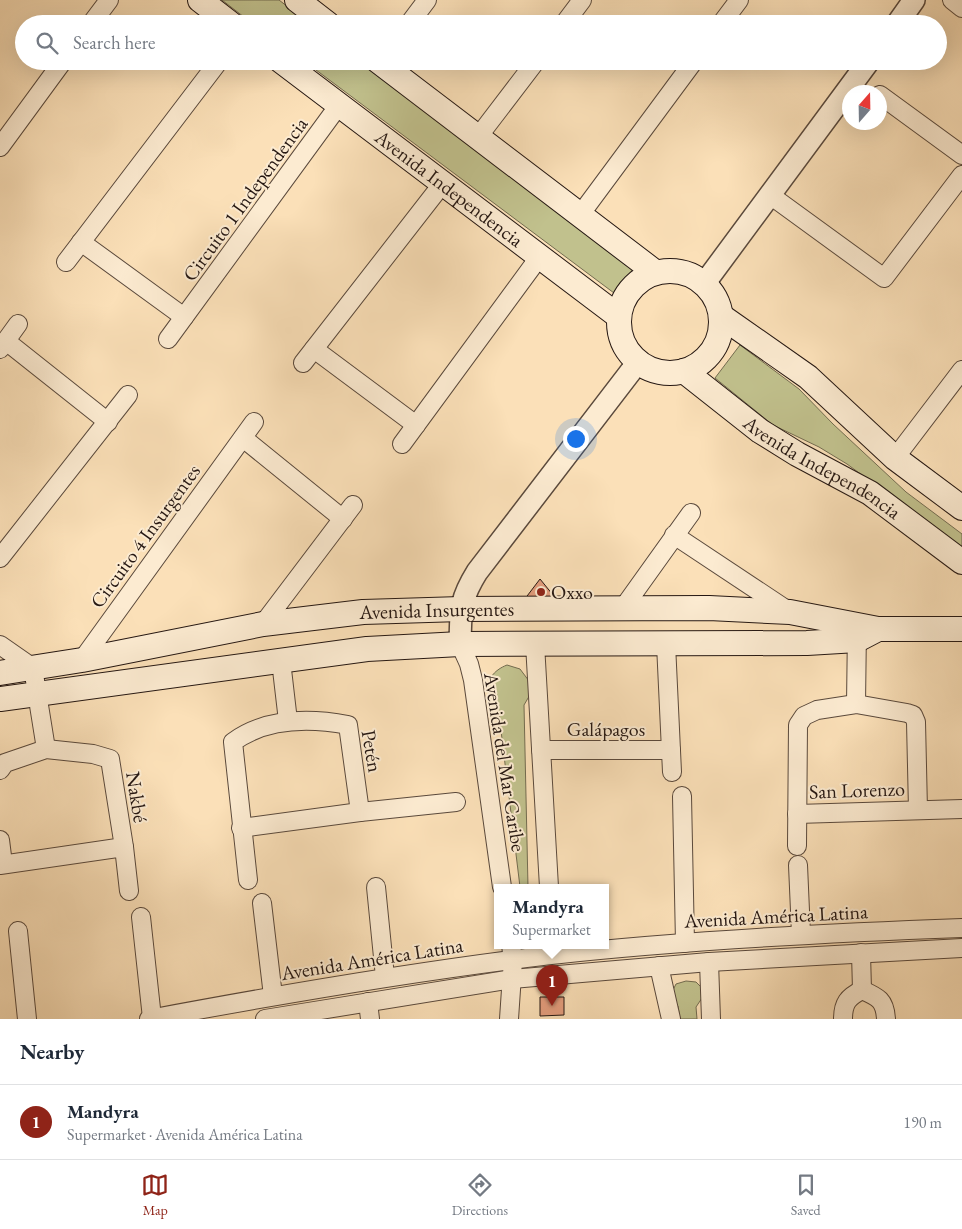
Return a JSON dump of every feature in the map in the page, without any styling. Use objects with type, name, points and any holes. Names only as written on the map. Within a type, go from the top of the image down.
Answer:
[{"type":"main road","points":[[200,0],[219,15]]},
{"type":"main road","points":[[297,0],[316,15]]},
{"type":"main road","name":"Avenida Independencia","points":[[293,70],[618,316]]},
{"type":"main road","points":[[390,70],[655,272]]},
{"type":"main road","points":[[672,270],[689,274],[704,284],[715,298],[721,316],[720,334],[713,350],[700,364],[684,371],[660,372],[638,362],[626,349],[619,333],[618,316],[625,297],[637,282],[655,272],[672,270]]},
{"type":"main road","points":[[721,316],[808,377],[895,458],[962,508]]},
{"type":"main road","name":"Avenida Independencia","points":[[684,371],[760,431],[797,454],[870,493],[962,562]]},
{"type":"main road","name":"Avenida Insurgentes","points":[[0,673],[82,660],[263,624],[363,612],[461,609],[709,608],[790,612],[864,632]]},
{"type":"main road","name":"Avenida Insurgentes","points":[[0,699],[367,649],[460,644],[807,643],[864,632],[962,629]]},
{"type":"street","points":[[98,15],[109,0]]},
{"type":"street","points":[[416,15],[427,0]]},
{"type":"street","points":[[571,15],[582,0]]},
{"type":"street","points":[[728,15],[739,0]]},
{"type":"street","points":[[903,15],[914,0]]},
{"type":"street","points":[[952,0],[962,8]]},
{"type":"street","points":[[0,147],[56,70]]},
{"type":"street","points":[[66,262],[212,70]]},
{"type":"street","points":[[478,137],[529,70]]},
{"type":"street","points":[[580,215],[687,70]]},
{"type":"street","points":[[704,284],[863,70]]},
{"type":"street","points":[[857,78],[866,85]]},
{"type":"street","points":[[887,100],[962,155]]},
{"type":"street","name":"Circuito 1 Independencia","points":[[168,339],[339,105]]},
{"type":"street","points":[[770,195],[884,278],[962,175]]},
{"type":"street","points":[[416,425],[308,356],[443,183]]},
{"type":"street","points":[[81,242],[184,317]]},
{"type":"street","points":[[402,444],[540,256]]},
{"type":"street","points":[[18,324],[3,345],[108,422]]},
{"type":"street","points":[[460,644],[461,609],[466,591],[477,572],[638,362]]},
{"type":"street","points":[[895,458],[962,370]]},
{"type":"street","points":[[0,558],[128,395]]},
{"type":"street","name":"Circuito 4 Insurgentes","points":[[82,660],[254,422]]},
{"type":"street","points":[[243,438],[348,512],[263,624]]},
{"type":"street","points":[[623,608],[691,513]]},
{"type":"street","points":[[674,535],[790,612]]},
{"type":"street","points":[[856,704],[864,632]]},
{"type":"street","name":"Avenida del Mar Caribe","points":[[460,644],[472,680],[502,884]]},
{"type":"street","name":"Avenida del Mar Caribe","points":[[535,644],[549,884]]},
{"type":"street","points":[[666,644],[672,772]]},
{"type":"street","points":[[0,645],[33,668],[46,748]]},
{"type":"street","points":[[281,661],[288,721]]},
{"type":"street","name":"San Lorenzo","points":[[797,846],[798,725],[804,716],[817,710],[856,704],[906,712],[913,715],[916,722],[918,810]]},
{"type":"street","name":"Petén","points":[[248,880],[233,742],[247,732],[288,721],[329,721],[348,725],[360,812]]},
{"type":"street","name":"Nakbé","points":[[0,770],[5,763],[46,748],[93,754],[110,759],[129,890]]},
{"type":"street","name":"Galápagos","points":[[542,750],[671,750]]},
{"type":"street","points":[[682,796],[685,942]]},
{"type":"street","points":[[241,828],[360,812],[456,802]]},
{"type":"street","name":"San Lorenzo","points":[[797,814],[962,809]]},
{"type":"street","name":"Nakbé","points":[[0,840],[1,864],[124,847]]},
{"type":"street","points":[[798,865],[801,934]]},
{"type":"street","points":[[376,887],[385,977]]},
{"type":"street","points":[[262,903],[273,996]]},
{"type":"street","points":[[141,917],[150,1019]]},
{"type":"street","name":"Avenida América Latina","points":[[609,947],[801,934],[962,928]]},
{"type":"street","points":[[18,931],[27,1019]]},
{"type":"street","name":"Avenida América Latina","points":[[265,1019],[369,1010],[512,979],[709,962],[861,952],[962,948]]},
{"type":"street","name":"Avenida América Latina","points":[[150,1019],[512,952],[570,949]]},
{"type":"street","points":[[553,950],[555,975]]},
{"type":"street","points":[[509,1019],[512,952]]},
{"type":"street","points":[[861,952],[862,990]]},
{"type":"street","points":[[709,962],[711,1019]]},
{"type":"street","points":[[659,966],[671,1019]]},
{"type":"street","points":[[843,1019],[843,1008],[849,997],[862,990]]},
{"type":"street","points":[[862,990],[879,997],[886,1008],[886,1019]]},
{"type":"green space","points":[[222,0],[279,0],[298,15],[241,15]]},
{"type":"green space","points":[[316,70],[372,70],[634,268],[614,293]]},
{"type":"green space","points":[[740,345],[799,389],[833,424],[906,492],[962,534],[962,549],[847,464],[819,447],[773,425],[715,378]]},
{"type":"green space","points":[[507,665],[520,669],[529,681],[531,693],[524,705],[528,884],[520,884],[498,706],[491,699],[488,691],[489,681],[498,670]]},
{"type":"green space","points":[[686,981],[696,982],[703,989],[702,998],[696,1007],[697,1019],[680,1019],[678,1006],[672,1002],[671,994],[676,984]]},
{"type":"building","name":"Oxxo","points":[[540,579],[562,606],[521,604]]},
{"type":"building","points":[[540,997],[564,997],[564,1015],[540,1016]]},
{"type":"place","name":"Oxxo","points":[[541,592]]},
{"type":"place","name":"Mandyra","points":[[552,1006]]}]
